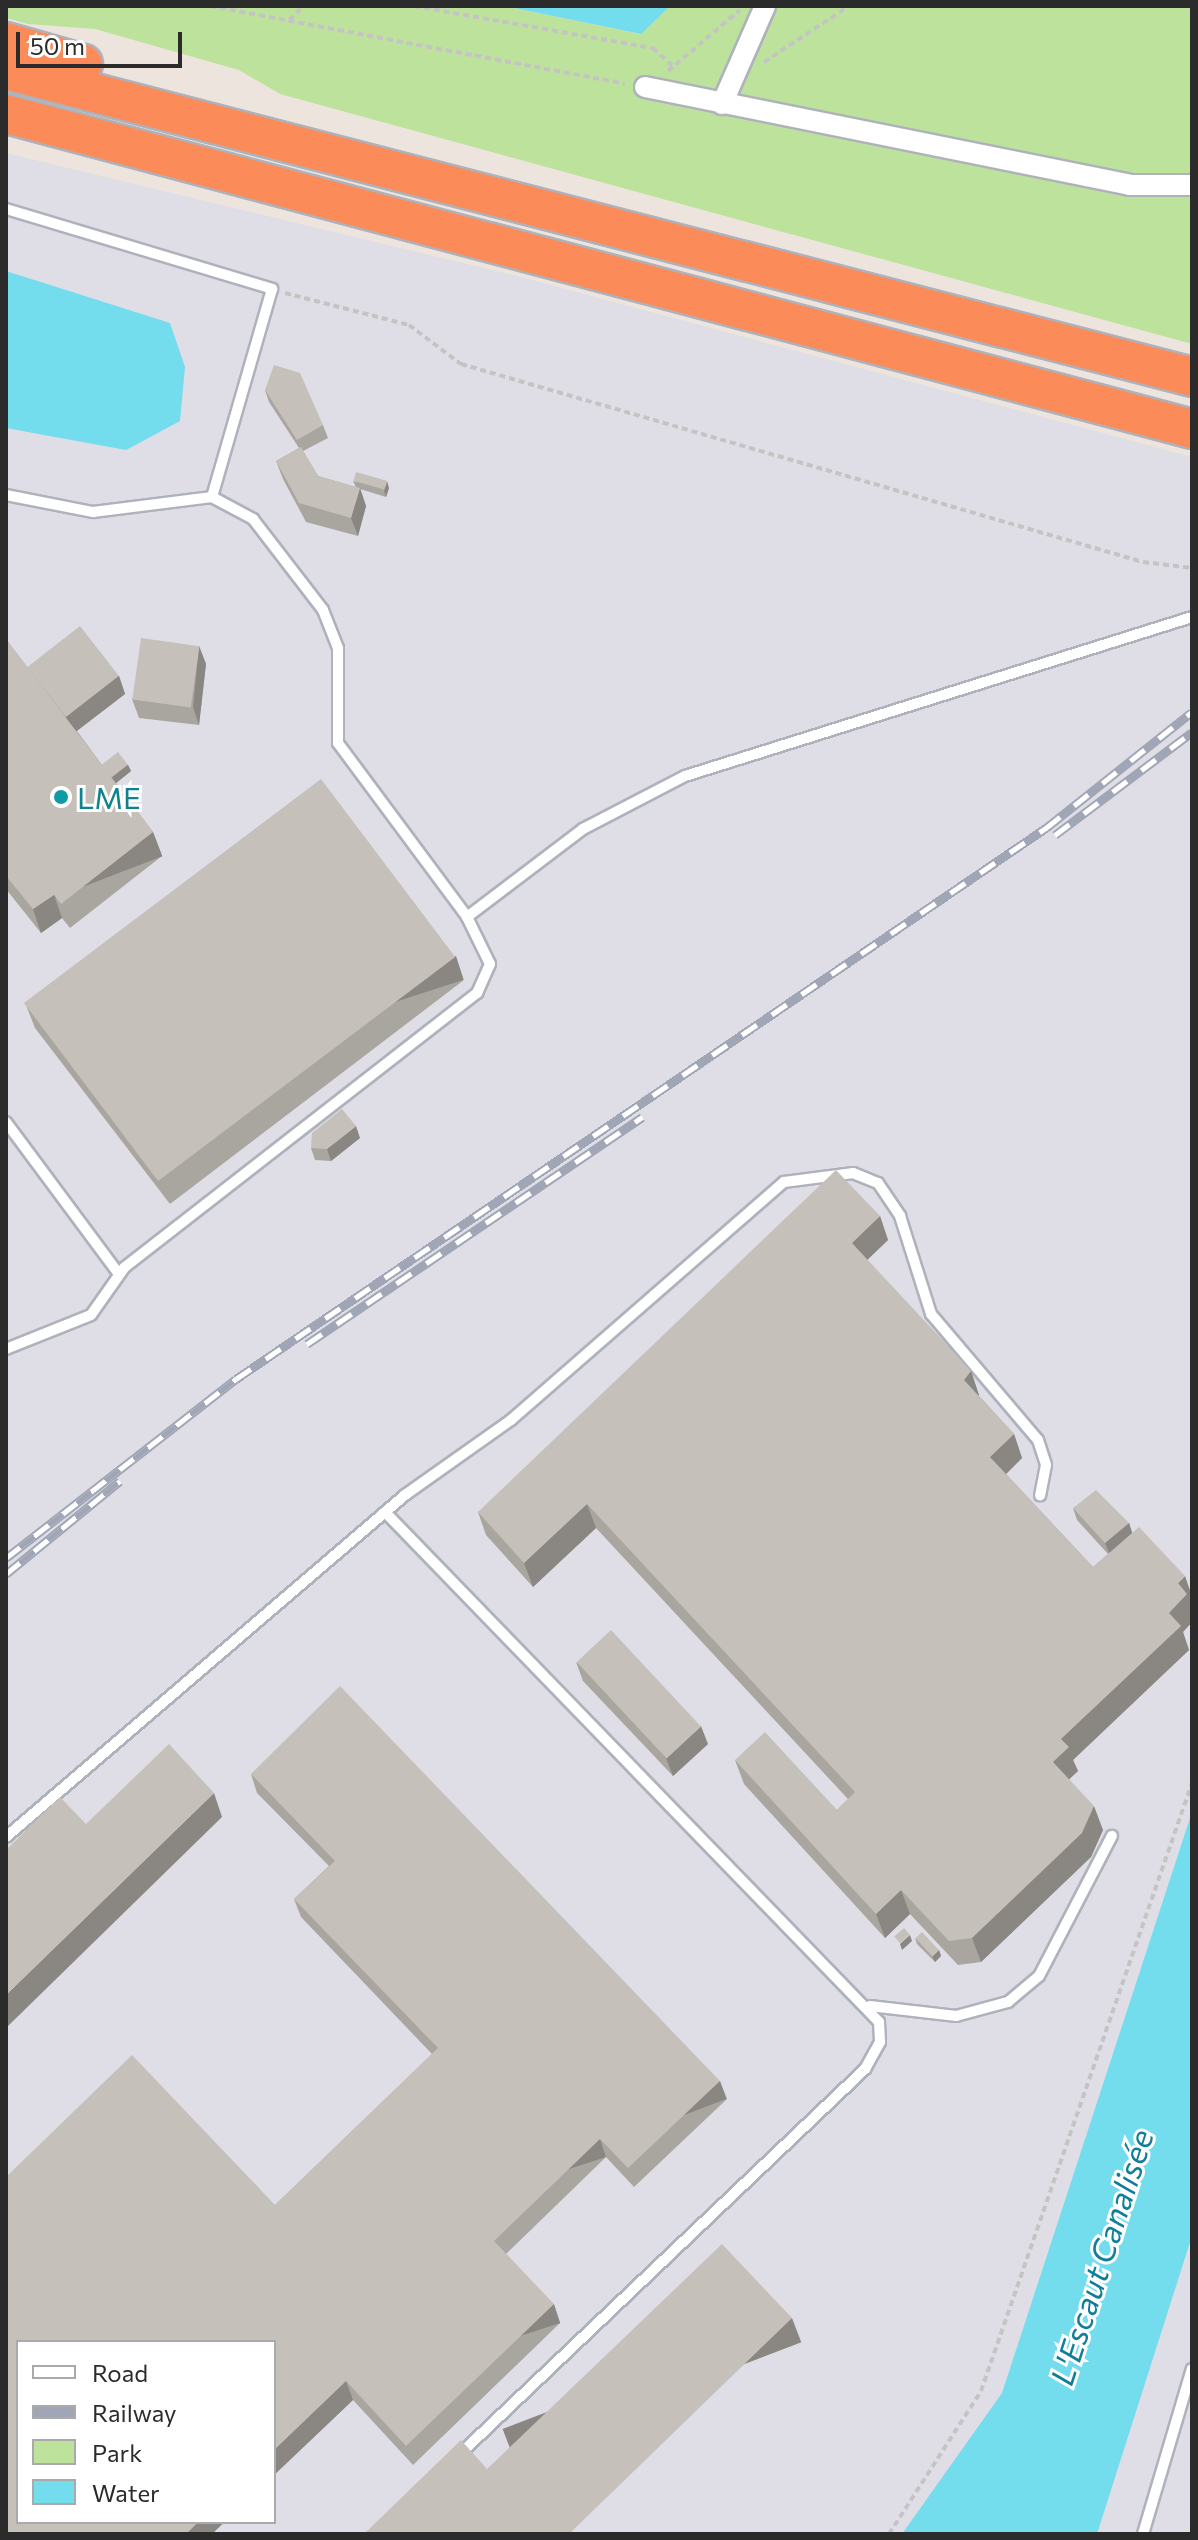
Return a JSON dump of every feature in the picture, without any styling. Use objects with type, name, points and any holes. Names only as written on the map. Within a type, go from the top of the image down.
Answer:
[{"type":"highway","points":[[6,42],[262,132]]},
{"type":"highway","points":[[6,70],[262,132],[1192,377]]},
{"type":"highway","points":[[6,114],[1192,429]]},
{"type":"street","points":[[722,104],[731,75],[765,6]]},
{"type":"street","points":[[645,87],[1129,185],[1192,185]]},
{"type":"lane","points":[[6,209],[272,289],[212,497]]},
{"type":"lane","points":[[6,495],[93,512],[212,497],[253,519],[323,610],[338,648],[338,743],[467,917],[490,964],[477,993],[119,1274],[91,1315],[6,1349]]},
{"type":"lane","points":[[467,917],[583,829],[711,765],[1192,617]]},
{"type":"lane","points":[[6,1122],[119,1274]]},
{"type":"lane","points":[[6,1837],[385,1512],[511,1420],[784,1182],[814,1173],[853,1173],[878,1183],[889,1198],[931,1314],[1038,1440],[1046,1465],[1040,1495]]},
{"type":"lane","points":[[385,1512],[868,2006],[880,2042],[865,2069],[443,2470]]},
{"type":"lane","points":[[868,2006],[928,2016],[1008,2002],[1039,1976],[1112,1836]]},
{"type":"lane","points":[[1143,2534],[1192,2369]]},
{"type":"path","points":[[210,6],[645,87],[674,67],[745,6]]},
{"type":"path","points":[[289,20],[304,6]]},
{"type":"path","points":[[414,6],[653,48],[674,67]]},
{"type":"path","points":[[731,75],[751,71],[849,6]]},
{"type":"path","points":[[272,289],[409,325],[461,364],[1143,562],[1192,568]]},
{"type":"path","points":[[889,2534],[981,2391],[1192,1783]]},
{"type":"shaded area","points":[[6,153],[521,277],[1192,457],[1192,2534],[6,2534]]},
{"type":"green space","points":[[6,6],[504,6],[640,34],[670,6],[1192,6],[1192,344],[280,94],[239,70],[95,29],[28,24],[6,18]]},
{"type":"water","points":[[504,6],[670,6],[641,34]]},
{"type":"water","points":[[6,271],[170,323],[185,367],[180,421],[126,450],[6,428]]},
{"type":"water","name":"L'Escaut Canalisée","points":[[1192,1812],[1192,2236],[1097,2534],[902,2534],[1002,2393]]},
{"type":"building","points":[[274,365],[300,373],[323,425],[297,440],[265,390]]},
{"type":"building","points":[[301,447],[318,476],[360,488],[351,518],[299,503],[276,461]]},
{"type":"building","points":[[356,472],[387,481],[384,489],[354,481]]},
{"type":"building","points":[[80,626],[119,676],[66,717],[27,667]]},
{"type":"building","points":[[141,638],[199,646],[191,708],[132,699]]},
{"type":"building","name":"LME","points":[[6,639],[153,832],[61,904],[54,895],[33,909],[6,876]]},
{"type":"building","points":[[118,752],[128,765],[111,778],[101,765]]},
{"type":"building","points":[[321,779],[455,957],[158,1181],[24,1003]]},
{"type":"building","points":[[342,1109],[356,1126],[327,1149],[311,1148],[312,1133]]},
{"type":"building","points":[[836,1170],[880,1216],[852,1243],[971,1371],[964,1380],[1014,1434],[990,1457],[1093,1567],[1139,1527],[1185,1576],[1178,1583],[1187,1594],[1169,1613],[1181,1626],[1061,1739],[1069,1747],[1053,1762],[1094,1806],[1082,1833],[972,1938],[949,1941],[901,1890],[876,1914],[735,1760],[765,1732],[837,1810],[855,1792],[587,1504],[524,1563],[478,1512]]},
{"type":"building","points":[[1096,1490],[1129,1523],[1105,1543],[1073,1508]]},
{"type":"building","points":[[611,1630],[701,1727],[667,1759],[577,1662]]},
{"type":"building","points":[[340,1686],[720,2081],[628,2168],[600,2139],[494,2241],[554,2304],[406,2446],[346,2381],[276,2448],[276,2340],[16,2340],[16,2524],[196,2524],[186,2534],[6,2534],[6,2177],[132,2055],[275,2205],[438,2048],[294,1899],[335,1861],[251,1774]]},
{"type":"building","points":[[169,1744],[214,1793],[6,1995],[6,1850],[60,1797],[86,1824]]},
{"type":"building","points":[[904,1928],[910,1935],[900,1943],[894,1937]]},
{"type":"building","points":[[922,1932],[939,1950],[932,1956],[915,1938]]},
{"type":"building","points":[[722,2244],[792,2318],[569,2534],[364,2534],[461,2440],[487,2469]]},
{"type":"railway","points":[[6,1558],[236,1379],[1046,828],[1192,712]]},
{"type":"railway","points":[[1055,835],[1192,732]]},
{"type":"railway","points":[[307,1344],[642,1117]]},
{"type":"railway","points":[[6,1574],[120,1481]]},
{"type":"place","name":"LME","points":[[61,797]]}]
